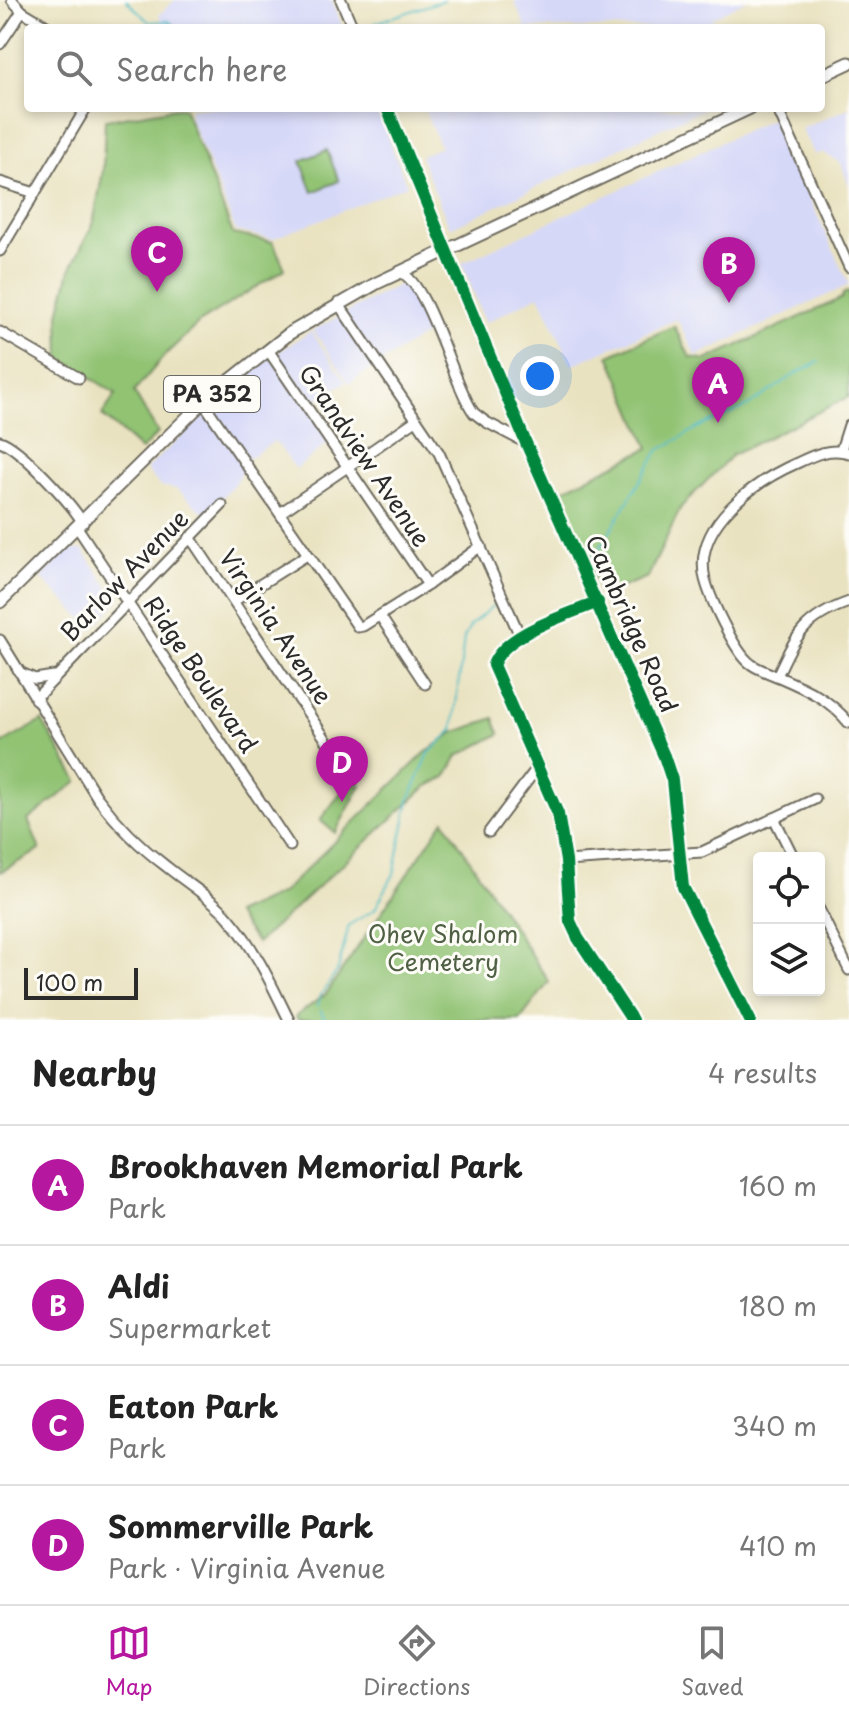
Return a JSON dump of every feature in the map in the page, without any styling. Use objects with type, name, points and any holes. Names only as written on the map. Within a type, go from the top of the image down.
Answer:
[{"type":"main road","points":[[825,74],[849,63]]},
{"type":"main road","name":"PA 352","points":[[0,602],[203,402],[268,350],[338,303],[741,112]]},
{"type":"street","points":[[12,0],[22,11],[43,24]]},
{"type":"street","points":[[341,0],[351,24]]},
{"type":"street","points":[[0,44],[22,11]]},
{"type":"street","points":[[0,251],[84,112]]},
{"type":"street","name":"Cambridge Road","points":[[389,112],[526,443],[598,602],[672,780],[683,887],[750,1020]]},
{"type":"street","points":[[779,112],[849,267]]},
{"type":"street","points":[[0,182],[35,193]]},
{"type":"street","points":[[400,272],[411,279],[435,324],[474,413],[526,443]]},
{"type":"street","points":[[338,303],[439,453],[520,636]]},
{"type":"street","points":[[0,332],[79,378]]},
{"type":"street","name":"Grandview Avenue","points":[[268,350],[428,585]]},
{"type":"street","points":[[203,402],[358,627],[428,585],[481,546]]},
{"type":"street","points":[[280,513],[416,420]]},
{"type":"street","points":[[849,425],[845,452],[826,451],[769,475],[756,484],[722,517],[706,548],[703,566],[705,581],[734,645],[752,665],[817,693],[834,705],[849,723]]},
{"type":"street","name":"Ridge Boulevard","points":[[0,441],[4,441],[68,501],[127,601],[290,846]]},
{"type":"street","name":"Barlow Avenue","points":[[35,699],[222,505]]},
{"type":"street","name":"Virginia Avenue","points":[[190,537],[353,780]]},
{"type":"street","points":[[234,601],[307,555]]},
{"type":"street","points":[[598,602],[520,636],[494,661],[497,678],[558,814],[566,861],[570,921],[632,1020]]},
{"type":"street","points":[[777,676],[798,633],[811,621],[849,602]]},
{"type":"street","points":[[380,616],[425,684]]},
{"type":"street","points":[[0,640],[114,820],[230,919],[274,988],[289,1020]]},
{"type":"street","name":"Barlow Avenue","points":[[19,672],[39,679],[57,675]]},
{"type":"street","points":[[489,832],[537,768]]},
{"type":"street","points":[[566,861],[702,852],[815,799]]},
{"type":"street","points":[[774,818],[791,852]]},
{"type":"street","points":[[825,921],[849,970]]},
{"type":"shaded area","points":[[175,0],[332,0],[341,24],[163,24],[159,15]]},
{"type":"shaded area","points":[[514,0],[747,0],[712,18],[715,24],[524,24]]},
{"type":"shaded area","points":[[849,108],[849,186],[841,163],[822,152],[815,155],[801,129]]},
{"type":"shaded area","points":[[190,112],[378,112],[407,185],[272,239],[236,231]]},
{"type":"shaded area","points":[[426,112],[696,112],[450,228],[420,156],[440,147]]},
{"type":"shaded area","points":[[773,118],[849,285],[696,356],[677,319],[572,365],[539,295],[485,323],[462,263]]},
{"type":"shaded area","points":[[408,280],[432,330],[349,383],[313,330]]},
{"type":"shaded area","points":[[311,331],[346,382],[312,402],[333,439],[296,469],[275,441],[249,458],[235,483],[206,515],[177,489],[160,486],[146,469],[262,363]]},
{"type":"shaded area","points":[[68,549],[83,550],[118,601],[93,629],[41,578]]},
{"type":"green space","points":[[152,112],[186,112],[233,234],[273,242],[285,269],[200,322],[165,355],[134,392],[158,433],[141,450],[102,415],[116,394],[60,358],[59,314],[70,270],[93,224],[103,171],[105,120]]},
{"type":"green space","points":[[327,150],[339,181],[313,192],[301,161]]},
{"type":"green space","points":[[849,291],[849,397],[732,455],[681,507],[648,577],[602,595],[556,493],[649,448],[609,355],[674,326],[690,357],[706,360],[842,298]]},
{"type":"green space","points":[[494,718],[500,734],[458,756],[446,777],[426,787],[257,943],[235,914],[282,893],[425,753],[453,733]]},
{"type":"green space","points":[[42,721],[78,781],[28,820],[40,850],[0,872],[0,745]]},
{"type":"green space","points":[[347,785],[361,785],[335,833],[320,820]]},
{"type":"green space","name":"Ohev Shalom Cemetery","points":[[444,820],[549,982],[520,1020],[298,1020],[296,1016],[326,994]]},
{"type":"waterway","points":[[126,0],[149,22],[169,21],[172,24]]},
{"type":"waterway","points":[[375,23],[444,0]]},
{"type":"waterway","points":[[590,559],[600,548],[658,451],[699,427],[748,406],[819,362]]},
{"type":"waterway","points":[[318,1006],[320,996],[338,970],[349,925],[375,909],[394,874],[409,800],[429,753],[453,730],[464,638],[471,625],[497,602]]},
{"type":"waterway","points":[[321,1011],[325,1020]]},
{"type":"cycle path","points":[[389,112],[526,443],[664,756],[672,780],[683,887],[750,1020]]},
{"type":"cycle path","points":[[598,602],[523,634],[499,654],[493,665],[558,814],[566,861],[570,921],[632,1020]]},
{"type":"place","name":"Eaton Park","points":[[157,292]]},
{"type":"place","name":"Aldi","points":[[729,303]]},
{"type":"place","name":"Brookhaven Memorial Park","points":[[718,423]]},
{"type":"place","name":"Sommerville Park","points":[[342,802]]}]
